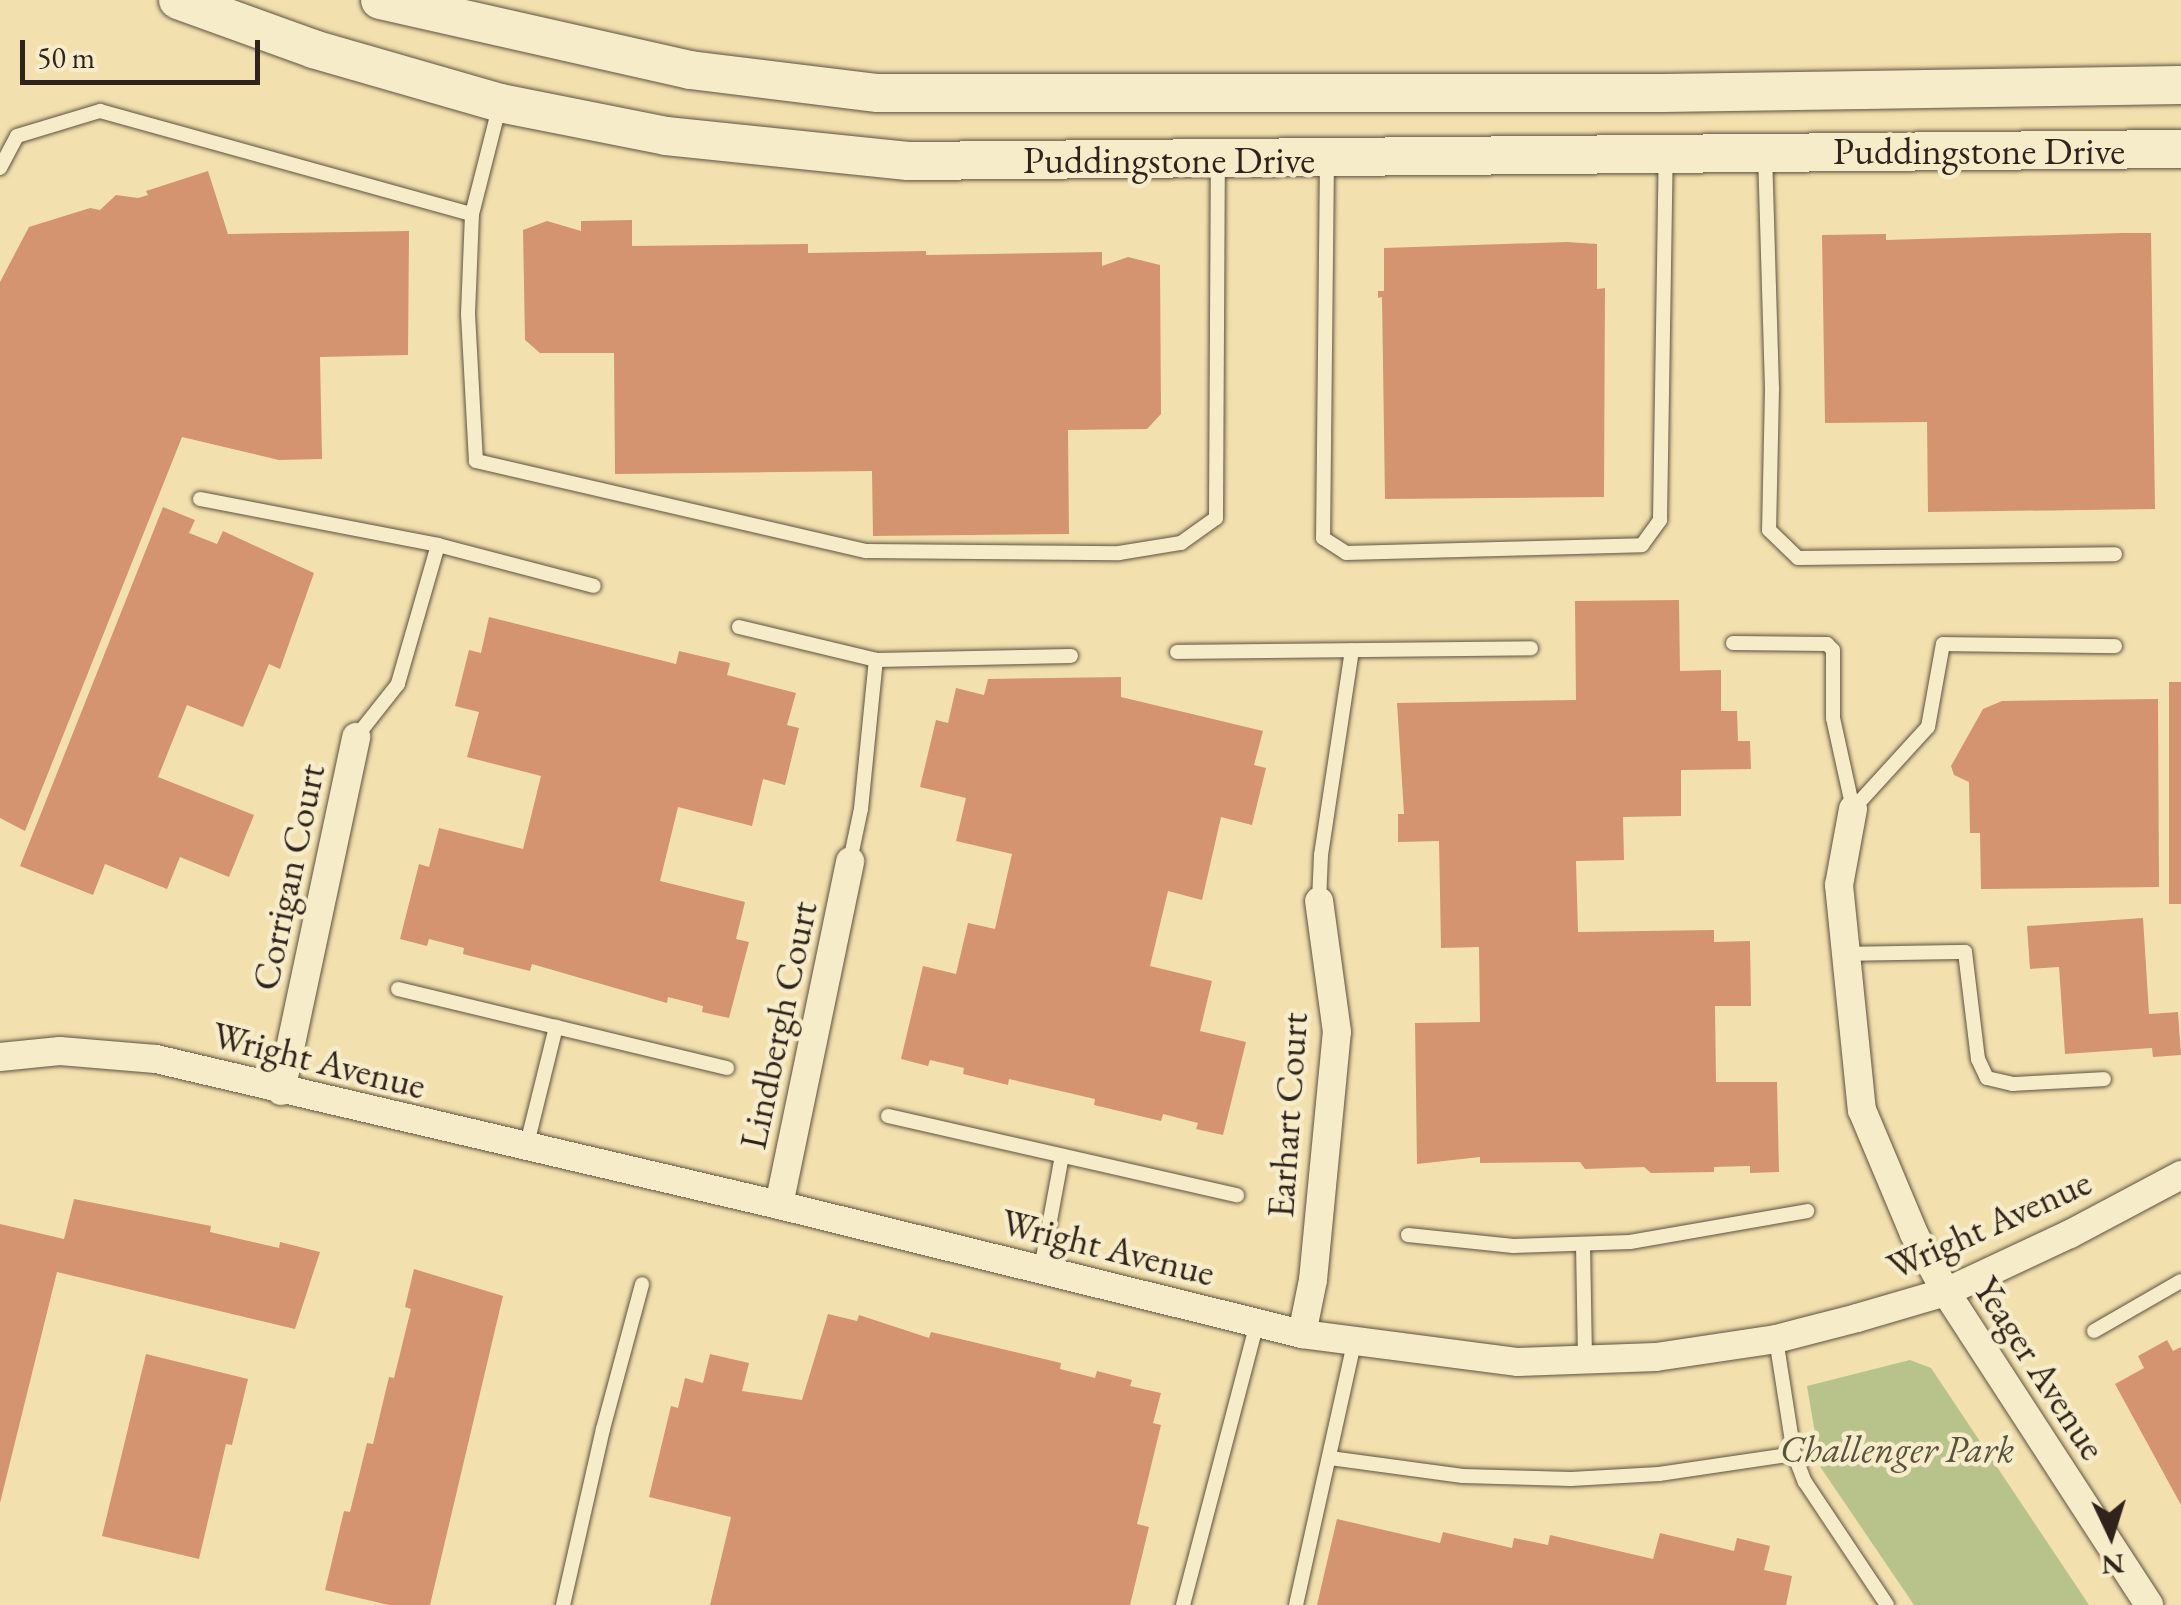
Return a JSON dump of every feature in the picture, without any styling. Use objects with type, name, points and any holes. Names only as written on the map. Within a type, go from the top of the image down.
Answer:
[{"type":"street","name":"Puddingstone Drive","points":[[178,0],[313,49],[500,103],[666,136],[908,161],[2181,150]]},
{"type":"street","name":"Puddingstone Drive","points":[[380,0],[690,70],[878,93],[1644,93],[2181,86]]},
{"type":"street","name":"Corrigan Court","points":[[281,1091],[356,738]]},
{"type":"street","name":"Yeager Avenue","points":[[1853,809],[1839,885],[1862,1110],[1914,1234],[1946,1292],[2148,1605]]},
{"type":"street","name":"Lindbergh Court","points":[[780,1205],[850,861]]},
{"type":"street","name":"Earhart Court","points":[[1302,1334],[1313,1280],[1336,1032],[1319,901]]},
{"type":"street","name":"Wright Avenue","points":[[0,1057],[60,1050],[156,1059],[780,1205],[1302,1334],[1518,1362],[1656,1357],[1776,1340],[1946,1292],[2070,1234],[2181,1174]]},
{"type":"lane","points":[[500,103],[472,214],[468,314],[476,461],[866,551],[1119,553],[1181,543],[1216,518],[1218,160]]},
{"type":"lane","points":[[0,168],[17,136],[100,110],[472,214]]},
{"type":"lane","points":[[1765,153],[1772,389],[1770,530],[1798,558],[2115,554]]},
{"type":"lane","points":[[1327,159],[1323,538],[1346,554],[1642,545],[1660,520],[1666,154]]},
{"type":"lane","points":[[200,498],[438,546],[594,586]]},
{"type":"lane","points":[[356,738],[398,684],[438,546]]},
{"type":"lane","points":[[740,627],[876,660],[1071,656]]},
{"type":"lane","points":[[1734,643],[1827,644],[1833,650],[1833,718],[1853,809]]},
{"type":"lane","points":[[1853,809],[1928,727],[1943,644],[2116,646]]},
{"type":"lane","points":[[1177,652],[1531,648]]},
{"type":"lane","points":[[1319,901],[1322,854],[1352,650]]},
{"type":"lane","points":[[850,861],[861,809],[876,660]]},
{"type":"lane","points":[[1846,954],[1965,952],[1978,1059],[1987,1078],[2013,1084],[2104,1079]]},
{"type":"lane","points":[[398,989],[727,1068]]},
{"type":"lane","points":[[526,1148],[556,1026]]},
{"type":"lane","points":[[888,1116],[1236,1195]]},
{"type":"lane","points":[[1040,1269],[1062,1156]]},
{"type":"lane","points":[[1408,1235],[1513,1246],[1630,1242],[1807,1211]]},
{"type":"lane","points":[[1583,1244],[1584,1360]]},
{"type":"lane","points":[[2094,1331],[2181,1281]]},
{"type":"lane","points":[[564,1605],[603,1429],[642,1284]]},
{"type":"lane","points":[[1183,1605],[1257,1323]]},
{"type":"lane","points":[[1776,1340],[1794,1454],[1806,1482],[1887,1605]]},
{"type":"lane","points":[[1296,1605],[1354,1343]]},
{"type":"lane","points":[[1330,1458],[1427,1472],[1571,1479],[1678,1472],[1794,1454]]},
{"type":"green space","name":"Challenger Park","points":[[1910,1360],[1931,1368],[2089,1605],[1914,1605],[1821,1468],[1807,1386]]},
{"type":"building","points":[[208,171],[228,234],[409,231],[408,355],[320,357],[322,459],[279,460],[182,437],[25,831],[0,818],[0,282],[29,227],[90,208],[100,210],[116,195],[148,195],[146,191]]},
{"type":"building","points":[[632,220],[632,246],[808,244],[808,253],[926,251],[926,255],[1102,252],[1102,266],[1128,257],[1160,265],[1161,414],[1147,429],[1068,430],[1069,534],[873,536],[872,471],[615,474],[614,353],[540,353],[525,340],[523,230],[547,221],[581,231],[581,221]]},
{"type":"building","points":[[2151,233],[2155,509],[1928,512],[1927,422],[1825,423],[1822,235],[1886,234],[1886,240]]},
{"type":"building","points":[[1597,244],[1597,289],[1605,288],[1604,497],[1385,499],[1382,297],[1378,298],[1378,291],[1384,291],[1384,248]]},
{"type":"building","points":[[163,507],[195,520],[189,533],[217,544],[223,531],[314,573],[280,669],[269,664],[243,727],[187,705],[158,777],[254,815],[229,877],[180,857],[167,889],[105,864],[93,895],[20,866]]},
{"type":"building","points":[[1679,600],[1680,671],[1721,670],[1721,711],[1737,711],[1738,741],[1750,741],[1751,769],[1681,770],[1681,816],[1623,817],[1624,860],[1576,861],[1578,932],[1714,930],[1714,942],[1750,941],[1751,1006],[1715,1006],[1716,1082],[1777,1082],[1779,1172],[1750,1173],[1750,1166],[1714,1167],[1714,1172],[1651,1173],[1644,1167],[1585,1169],[1580,1162],[1480,1163],[1480,1157],[1417,1164],[1415,1023],[1480,1022],[1479,947],[1441,948],[1439,841],[1398,842],[1398,814],[1404,814],[1397,703],[1576,700],[1575,601]]},
{"type":"building","points":[[489,617],[676,664],[679,651],[730,663],[727,675],[796,693],[787,725],[799,728],[785,785],[763,779],[752,826],[678,807],[660,881],[745,902],[736,939],[749,942],[729,1018],[702,1012],[703,1006],[668,997],[667,1003],[532,964],[530,971],[463,954],[464,948],[429,939],[427,946],[400,939],[419,864],[429,867],[439,828],[523,849],[541,776],[467,757],[479,712],[455,706],[469,650],[481,653]]},
{"type":"building","points":[[1121,677],[1121,697],[1263,731],[1254,765],[1266,768],[1252,825],[1221,817],[1202,900],[1168,891],[1150,966],[1212,981],[1200,1031],[1246,1042],[1223,1135],[1196,1129],[1198,1123],[1163,1114],[1161,1121],[1094,1105],[1095,1099],[1009,1079],[1008,1085],[963,1074],[964,1068],[930,1060],[928,1066],[901,1059],[923,966],[956,974],[968,923],[995,929],[1012,854],[956,841],[966,798],[920,787],[936,720],[948,723],[956,688],[984,695],[988,679]]},
{"type":"building","points":[[2169,682],[2181,682],[2181,904],[2169,904]]},
{"type":"building","points":[[2158,699],[2159,887],[1981,889],[1980,833],[1970,833],[1969,782],[1954,775],[1951,766],[1983,709],[2002,701]]},
{"type":"building","points":[[2143,918],[2149,1014],[2178,1012],[2181,1055],[2153,1057],[2152,1048],[2065,1054],[2059,967],[2030,969],[2027,926]]},
{"type":"building","points":[[74,1199],[211,1226],[210,1232],[279,1248],[280,1242],[320,1252],[295,1329],[57,1272],[0,1503],[0,1224],[64,1239]]},
{"type":"building","points":[[414,1269],[503,1296],[430,1605],[389,1605],[325,1590],[344,1511],[350,1512],[367,1443],[373,1444],[389,1377],[394,1378],[411,1309],[405,1307]]},
{"type":"building","points":[[828,1314],[857,1321],[859,1315],[929,1338],[931,1332],[1061,1363],[1060,1369],[1095,1378],[1097,1371],[1132,1380],[1130,1386],[1161,1393],[1153,1423],[1161,1425],[1137,1524],[1149,1527],[1130,1605],[710,1605],[731,1517],[649,1497],[671,1406],[678,1408],[685,1378],[703,1383],[710,1354],[749,1363],[742,1391],[802,1400]]},
{"type":"building","points":[[2167,1340],[2173,1351],[2181,1347],[2181,1505],[2115,1384],[2144,1368],[2138,1356]]},
{"type":"building","points":[[146,1354],[248,1379],[232,1445],[226,1444],[199,1559],[102,1536]]},
{"type":"building","points":[[1337,1519],[1440,1543],[1443,1532],[1512,1548],[1514,1538],[1548,1545],[1550,1535],[1653,1559],[1660,1533],[1734,1551],[1737,1538],[1770,1546],[1764,1570],[1792,1576],[1786,1605],[1317,1605]]}]
